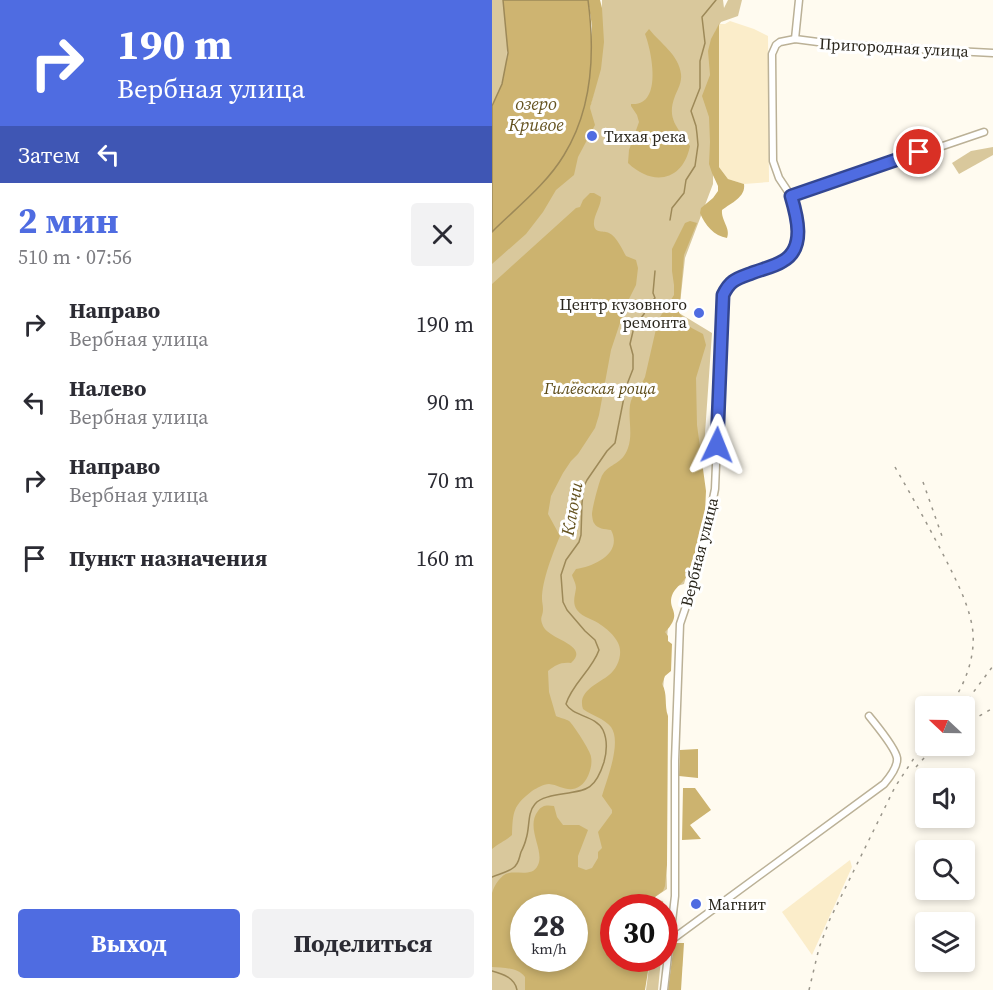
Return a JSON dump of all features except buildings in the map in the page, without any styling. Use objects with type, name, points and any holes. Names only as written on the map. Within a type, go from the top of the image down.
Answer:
[{"type":"street","points":[[799,0],[795,39],[780,42],[772,54],[773,161],[779,178],[791,196],[984,132]]},
{"type":"street","name":"Пригородная улица","points":[[795,39],[841,45],[993,52]]},
{"type":"street","name":"Вербная улица","points":[[675,894],[675,761],[680,624],[699,568],[715,489],[723,295],[728,285],[735,279],[784,261],[793,254],[797,247],[797,226],[791,196]]},
{"type":"street","points":[[678,935],[884,784],[893,774],[897,758],[891,745],[869,716]]},
{"type":"street","name":"Вербная улица","points":[[664,990],[666,972]]},
{"type":"shaded area","points":[[730,21],[768,36],[769,182],[744,184],[728,179],[719,167],[719,24]]},
{"type":"shaded area","points":[[850,860],[852,867],[812,955],[782,912]]},
{"type":"green space","points":[[492,0],[503,0],[507,54],[503,81],[492,106]]},
{"type":"green space","points":[[588,0],[600,0],[604,42],[601,69],[590,108],[595,125],[578,157],[574,175],[556,190],[526,234],[492,264],[492,232],[545,180],[563,156],[585,103],[592,26]]},
{"type":"green space","name":"Гилёвская роща","points":[[602,0],[723,0],[724,8],[728,0],[742,0],[738,16],[721,22],[715,32],[713,184],[685,258],[679,313],[712,333],[698,534],[684,584],[671,588],[662,703],[667,889],[660,894],[600,894],[600,972],[627,972],[644,990],[492,990],[492,248],[539,207],[588,115],[601,64]]},
{"type":"green space","points":[[719,24],[719,167],[728,179],[744,184],[743,193],[722,210],[728,231],[727,238],[710,229],[700,213],[701,208],[718,191],[709,164],[709,117],[702,96],[710,75],[708,51]]},
{"type":"green space","points":[[649,29],[673,55],[680,67],[681,80],[672,111],[675,123],[690,146],[681,167],[666,177],[647,175],[628,163],[629,150],[639,122],[631,104],[641,103],[648,97],[653,77],[645,34]]},
{"type":"green space","points":[[993,147],[993,155],[959,174],[952,163],[971,151]]},
{"type":"green space","points":[[590,193],[601,197],[595,218],[595,228],[612,235],[626,256],[636,260],[638,268],[636,285],[626,305],[611,350],[595,428],[563,473],[551,496],[548,514],[560,536],[544,584],[541,619],[547,631],[573,647],[576,652],[576,657],[571,663],[558,664],[548,671],[549,692],[556,716],[569,721],[574,727],[590,754],[591,765],[585,781],[576,788],[568,789],[547,784],[526,796],[515,810],[512,835],[492,849],[492,284],[576,208],[580,207]]},
{"type":"green space","points":[[690,221],[697,223],[684,255],[679,313],[689,326],[703,334],[706,345],[696,378],[697,425],[706,491],[702,532],[688,574],[673,593],[671,603],[674,619],[665,632],[668,641],[672,644],[671,671],[665,676],[662,684],[668,716],[665,886],[659,894],[600,894],[600,972],[648,972],[645,990],[525,990],[525,977],[519,972],[588,972],[588,894],[510,894],[510,969],[492,967],[492,893],[503,876],[536,869],[539,853],[534,824],[538,811],[543,807],[554,806],[557,817],[563,825],[579,825],[588,830],[578,856],[578,867],[586,870],[592,868],[598,858],[598,852],[602,848],[598,832],[612,813],[602,796],[614,751],[614,734],[611,727],[602,719],[583,709],[582,703],[586,693],[614,670],[619,661],[620,647],[607,630],[582,615],[575,607],[576,586],[572,575],[576,569],[591,565],[605,557],[613,545],[614,538],[611,530],[595,525],[592,514],[593,506],[603,474],[623,458],[628,448],[631,401],[645,377],[660,317],[674,295],[672,249],[685,223]]},
{"type":"green space","points":[[698,749],[698,778],[679,776],[680,750]]},
{"type":"green space","points":[[683,788],[695,788],[711,810],[690,825],[701,839],[682,840]]},
{"type":"green space","points":[[678,943],[684,943],[681,990],[668,990],[670,972],[678,972]]},
{"type":"green space","points":[[648,972],[660,972],[658,990],[646,990]]},
{"type":"water","name":"озеро Кривое","points":[[503,0],[588,0],[591,60],[581,119],[564,155],[540,186],[492,232],[492,106],[502,84],[508,53]]},
{"type":"waterway","name":"Ключи","points":[[670,220],[672,208],[684,193],[686,180],[695,166],[698,145],[696,126],[691,111],[700,88],[700,61],[705,43],[702,17],[716,0]]},
{"type":"waterway","name":"Ключи","points":[[492,877],[511,869],[518,863],[525,843],[532,808],[537,802],[541,799],[585,789],[595,781],[604,762],[607,746],[603,730],[595,721],[574,711],[566,704],[599,650],[595,640],[567,610],[563,602],[561,575],[566,560],[579,542],[581,535],[584,486],[607,451],[615,443],[626,387],[633,369],[630,344],[634,327],[655,298],[653,293],[655,271]]},
{"type":"waterway","name":"Ключи","points":[[492,971],[511,980],[517,990]]},
{"type":"railway","points":[[895,467],[950,568],[970,616],[973,633],[972,653],[964,681],[956,696]]},
{"type":"railway","points":[[923,482],[943,539]]},
{"type":"railway","points":[[970,696],[993,666]]},
{"type":"railway","points":[[975,719],[993,708]]},
{"type":"railway","points":[[809,990],[819,948],[830,919],[895,787],[915,756]]},
{"type":"railway","points":[[916,767],[926,756]]},
{"type":"place","name":"Тихая река","points":[[592,136]]},
{"type":"place","name":"Центр кузовного ремонта","points":[[699,313]]},
{"type":"place","name":"Магнит","points":[[696,904]]},
{"type":"route","points":[[717,445],[723,295],[728,285],[735,279],[784,261],[793,254],[798,238],[796,213],[791,196],[919,152]]}]
